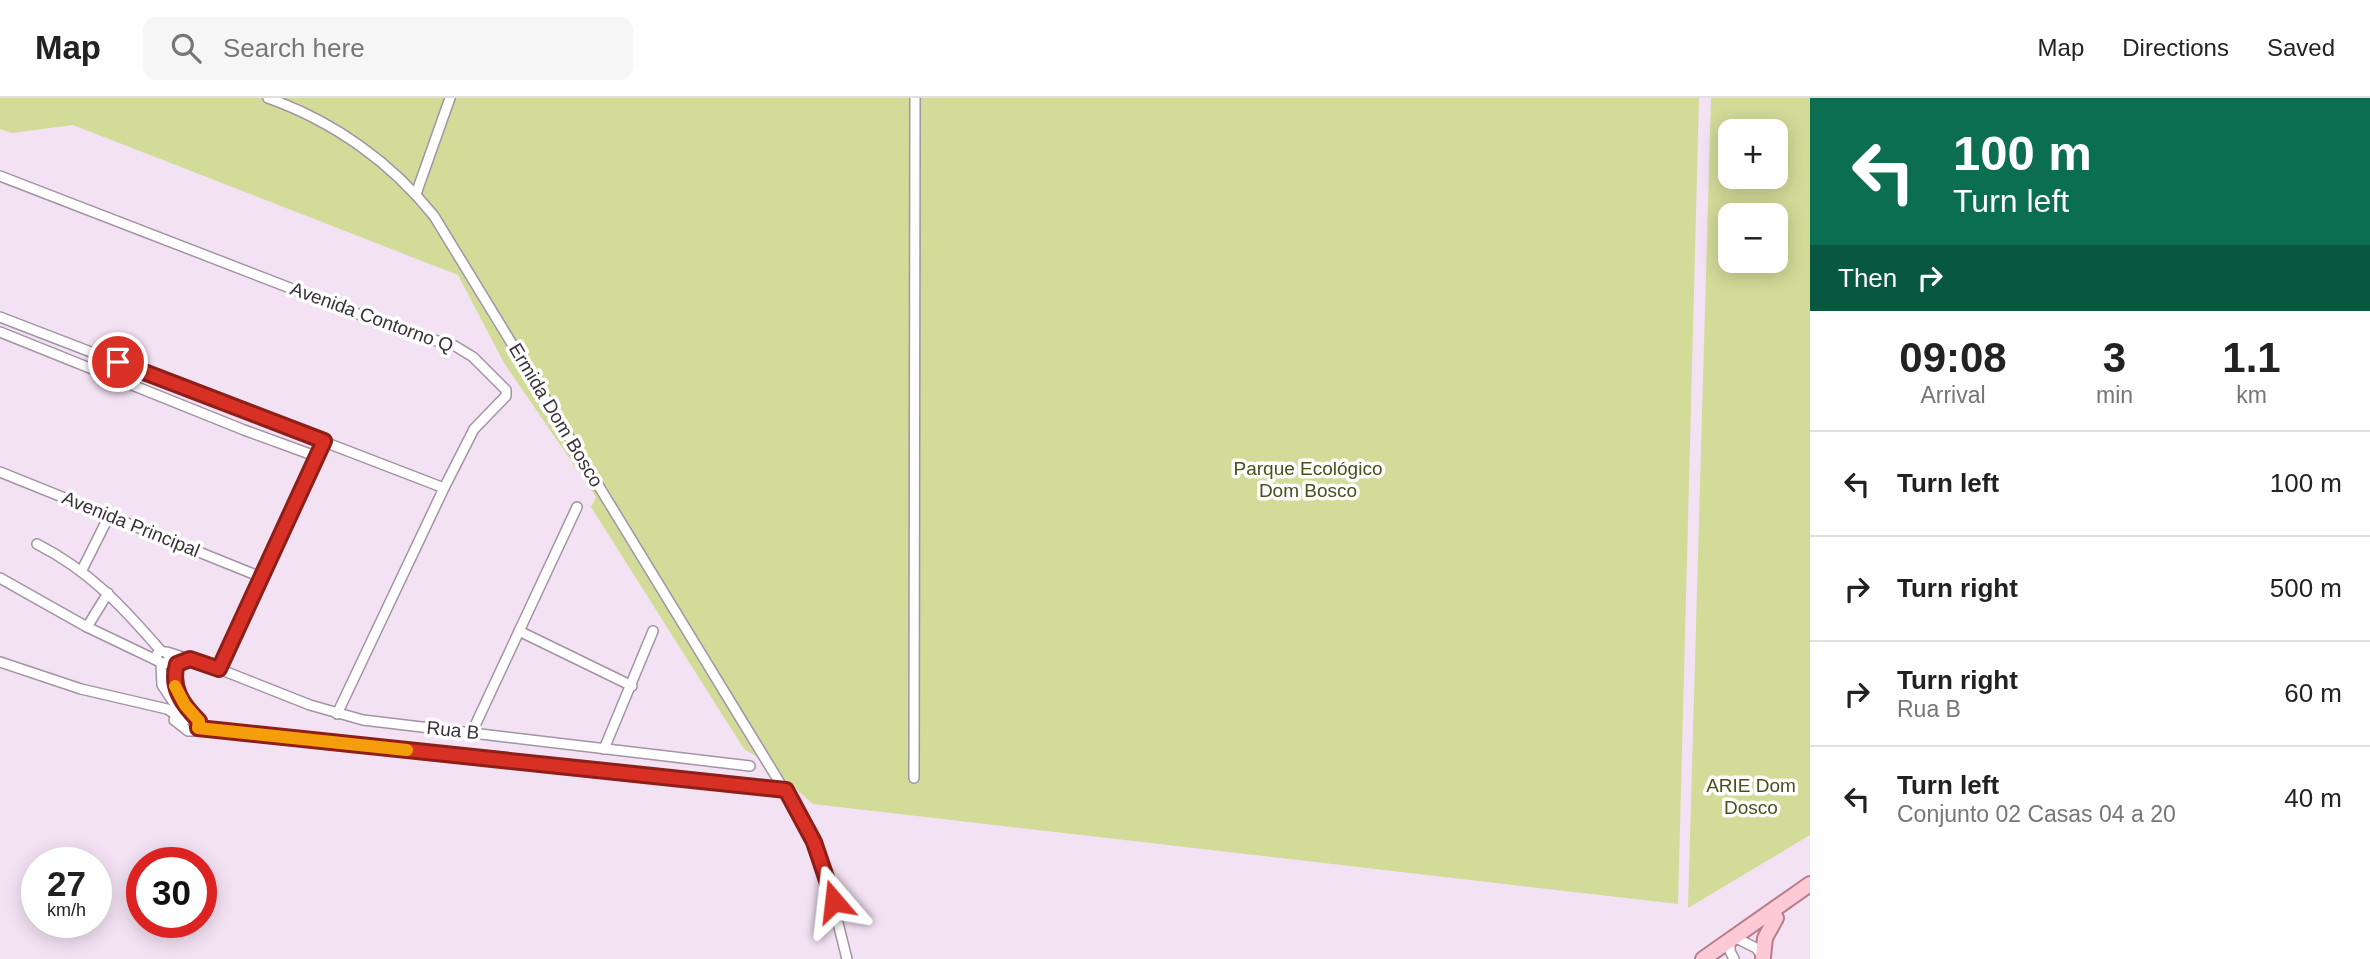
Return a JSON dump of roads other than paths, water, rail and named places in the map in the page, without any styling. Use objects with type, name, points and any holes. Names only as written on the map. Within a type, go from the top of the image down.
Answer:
[{"type":"main road","points":[[1732,948],[1810,884]]},
{"type":"main road","points":[[1703,959],[1732,948],[1810,894]]},
{"type":"main road","points":[[1764,958],[1765,939],[1776,918]]},
{"type":"street","name":"Ermida Dom Bosco","points":[[268,98],[284,103],[356,142],[416,194],[449,240],[808,829],[839,919],[847,959]]},
{"type":"street","points":[[416,194],[450,98]]},
{"type":"street","points":[[914,778],[915,98]]},
{"type":"street","name":"Avenida Contorno Q","points":[[0,176],[347,310],[464,350],[506,390],[507,394],[474,429],[337,714]]},
{"type":"street","points":[[2,318],[444,488]]},
{"type":"street","points":[[0,332],[318,457]]},
{"type":"street","points":[[219,669],[324,441]]},
{"type":"street","name":"Avenida Principal","points":[[0,472],[261,576]]},
{"type":"street","points":[[472,732],[577,507]]},
{"type":"street","points":[[82,570],[109,516]]},
{"type":"street","points":[[37,544],[82,570],[108,593],[162,659],[176,668]]},
{"type":"street","points":[[0,578],[87,627],[162,659],[176,668]]},
{"type":"street","points":[[87,627],[108,593]]},
{"type":"street","points":[[519,631],[632,685]]},
{"type":"street","points":[[604,749],[653,631]]},
{"type":"street","points":[[162,659],[162,685],[186,720]]},
{"type":"street","name":"Rua B","points":[[162,659],[190,659],[290,698],[363,720],[750,766]]},
{"type":"street","points":[[190,659],[176,668],[174,682],[188,731],[198,728],[786,790]]},
{"type":"street","points":[[0,662],[81,689],[155,707],[186,720]]},
{"type":"street","points":[[1732,948],[1756,948],[1764,958]]},
{"type":"park label","name":"Parque Ecológico Dom Bosco","points":[[1308,479]]},
{"type":"park label","name":"ARIE Dom Dosco","points":[[1751,796]]}]
